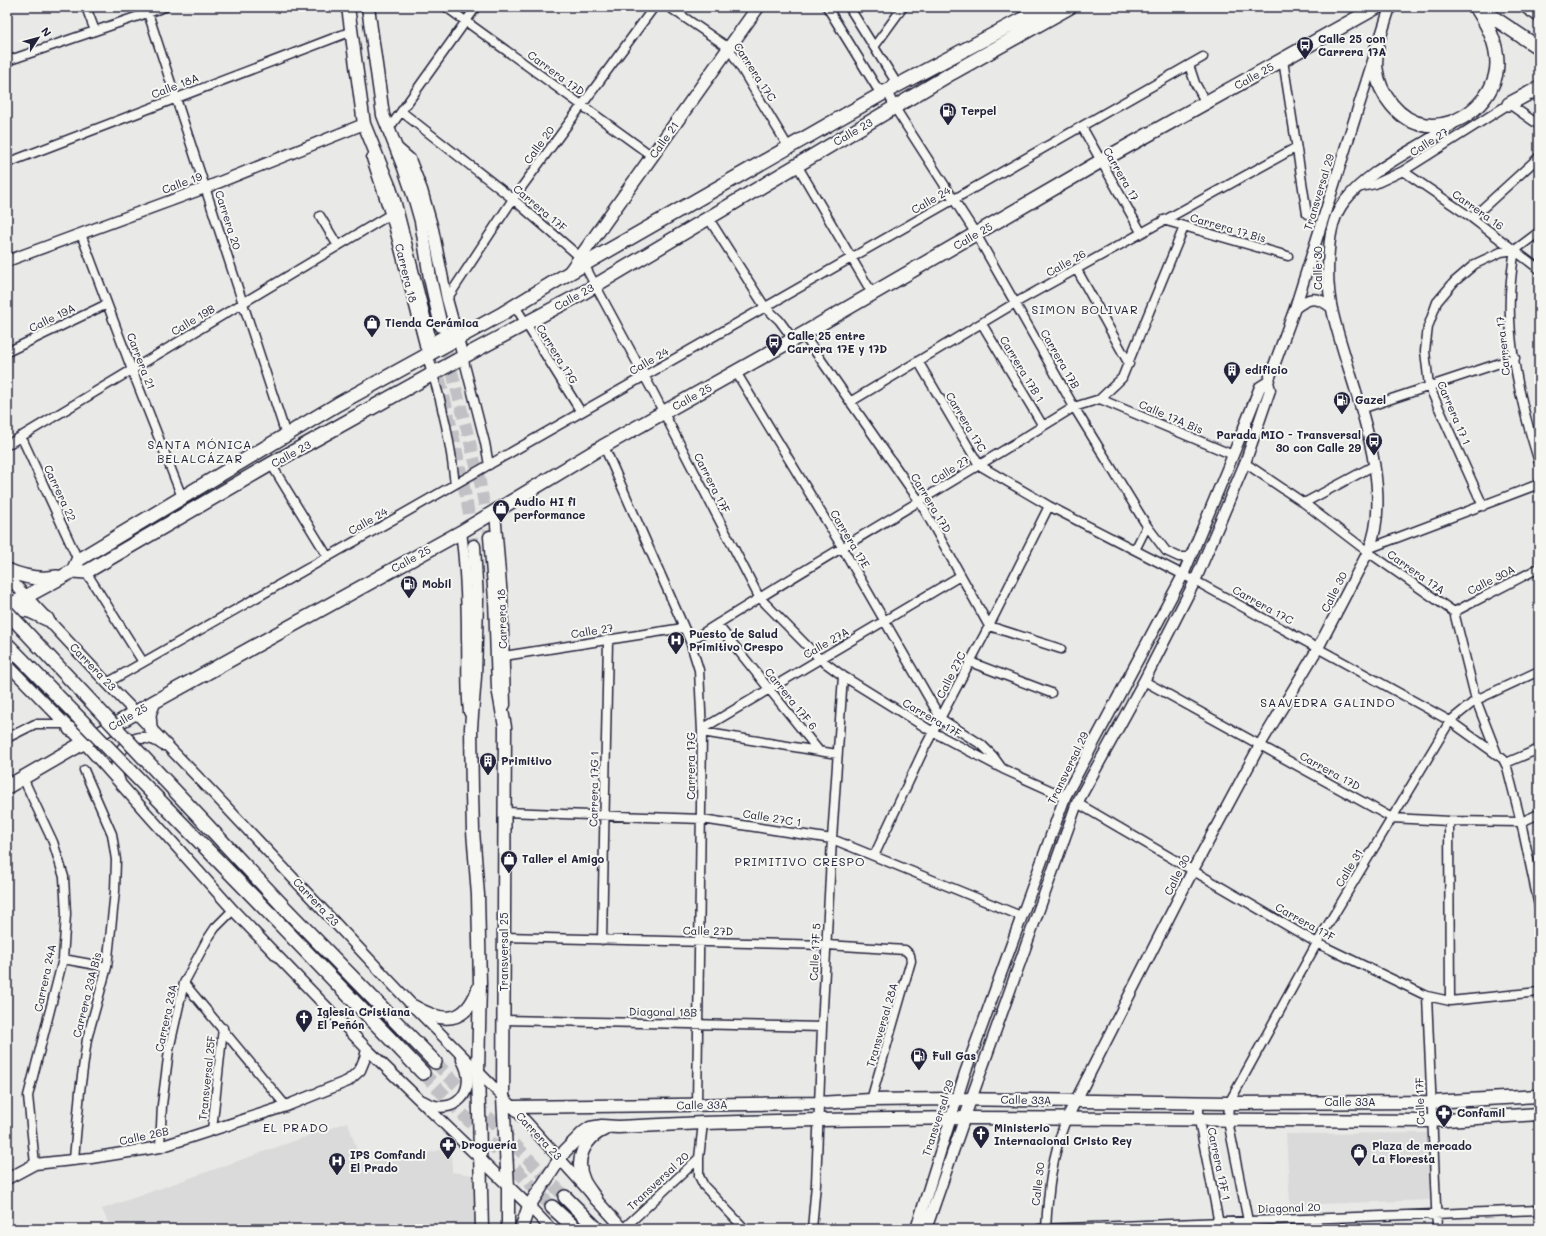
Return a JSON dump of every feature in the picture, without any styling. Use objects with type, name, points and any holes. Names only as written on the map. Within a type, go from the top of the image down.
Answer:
[{"type":"main road","name":"Carrera 18","points":[[348,7],[365,129],[379,160],[395,204],[428,333]]},
{"type":"main road","name":"Carrera 18","points":[[368,7],[383,115],[411,185],[421,221],[430,278],[441,326]]},
{"type":"main road","name":"Calle 21","points":[[583,261],[652,156],[758,7]]},
{"type":"main road","name":"Calle 23","points":[[75,570],[182,496],[350,398],[426,351],[515,306],[569,273],[583,261],[789,148],[887,91],[1045,7]]},
{"type":"main road","name":"Calle 23","points":[[7,607],[271,464],[596,284],[709,219],[797,164],[895,108],[952,73],[1070,7]]},
{"type":"main road","name":"Calle 25","points":[[7,787],[154,702],[461,532],[602,447],[736,372],[1101,161],[1377,7]]},
{"type":"main road","points":[[1377,48],[1376,68],[1378,81],[1387,98],[1400,114],[1412,121],[1425,125],[1443,124],[1462,117],[1473,110],[1484,99],[1492,85],[1497,70],[1495,45],[1488,25],[1477,7]]},
{"type":"main road","points":[[1477,7],[1539,48]]},
{"type":"main road","points":[[1527,7],[1539,15]]},
{"type":"main road","points":[[1535,7],[1539,8]]},
{"type":"main road","points":[[1509,104],[1539,88]]},
{"type":"main road","points":[[350,398],[377,405]]},
{"type":"main road","name":"Carrera 18","points":[[490,537],[495,599],[497,676]]},
{"type":"main road","points":[[474,546],[477,600],[475,676],[471,728],[473,831],[478,895],[480,984],[478,1072],[482,1229]]},
{"type":"main road","points":[[7,570],[20,576],[36,578],[75,570]]},
{"type":"main road","points":[[7,607],[30,611],[47,619]]},
{"type":"main road","points":[[7,612],[282,905],[435,1062]]},
{"type":"main road","points":[[7,644],[423,1073]]},
{"type":"main road","name":"Transversal 25","points":[[497,676],[505,727],[504,1098],[508,1187],[508,1229]]},
{"type":"main road","points":[[150,727],[148,714],[154,702]]},
{"type":"main road","points":[[68,726],[88,736],[89,740]]},
{"type":"main road","points":[[413,1006],[436,1017],[447,1019],[455,1017],[462,1013],[471,1004],[480,984]]},
{"type":"main road","name":"Calle 33A","points":[[512,1107],[818,1103],[871,1100],[957,1099],[1229,1103],[1431,1102],[1539,1096]]},
{"type":"main road","points":[[1485,1099],[1486,1118]]},
{"type":"main road","name":"Calle 33A","points":[[559,1158],[571,1144],[587,1130],[598,1126],[702,1122],[965,1118],[1066,1120],[1432,1121],[1539,1114]]},
{"type":"main road","points":[[596,1199],[582,1176],[580,1164],[581,1154],[593,1135],[607,1128],[618,1126]]},
{"type":"main road","points":[[521,1229],[529,1206],[559,1158]]},
{"type":"main road","points":[[565,1197],[598,1229]]},
{"type":"main road","points":[[552,1207],[576,1229]]},
{"type":"street","points":[[86,7],[94,31]]},
{"type":"street","points":[[7,61],[165,7]]},
{"type":"street","name":"Carrera 17D","points":[[446,7],[652,156]]},
{"type":"street","points":[[388,130],[476,7]]},
{"type":"street","name":"Calle 20","points":[[447,299],[513,199],[654,7]]},
{"type":"street","name":"Carrera 17C","points":[[669,7],[729,48],[789,148]]},
{"type":"street","name":"Carrera 17B","points":[[828,7],[877,88],[887,91],[895,108],[976,234],[1074,407],[1147,526],[1166,551],[1179,557],[1191,557]]},
{"type":"street","points":[[849,7],[894,79],[887,91]]},
{"type":"street","points":[[874,47],[903,7]]},
{"type":"street","name":"Transversal 29","points":[[926,1229],[1077,804],[1144,681],[1195,581],[1245,463],[1270,390],[1268,382],[1295,308],[1390,7]]},
{"type":"street","name":"Carrera 20","points":[[148,13],[286,435]]},
{"type":"street","name":"Calle 18A","points":[[7,162],[176,97],[352,32]]},
{"type":"street","name":"Calle 24","points":[[107,683],[1203,57]]},
{"type":"street","points":[[1283,60],[1307,214]]},
{"type":"street","points":[[1189,65],[1195,83],[1206,103]]},
{"type":"street","points":[[1509,104],[1539,124]]},
{"type":"street","name":"Calle 27","points":[[1356,188],[1375,184],[1403,171],[1509,104]]},
{"type":"street","name":"Carrera 17F","points":[[402,112],[513,199],[583,261],[664,412],[759,597],[820,659],[843,676],[933,732],[1003,769],[1065,797]]},
{"type":"street","name":"Calle 30","points":[[1046,1229],[1048,1188],[1051,1171],[1066,1120],[1193,870],[1260,744],[1318,648],[1369,550],[1374,536],[1378,496],[1375,465],[1328,288],[1330,241],[1334,223],[1343,204],[1356,188],[1383,167],[1441,133],[1462,117]]},
{"type":"street","name":"Carrera 17","points":[[1082,127],[1141,232]]},
{"type":"street","name":"Calle 19","points":[[7,261],[365,129]]},
{"type":"street","name":"Carrera 18","points":[[365,129],[372,156],[391,214],[445,420],[455,484]]},
{"type":"street","name":"Carrera 18","points":[[395,146],[410,159],[422,190],[433,229],[447,299],[485,443],[489,465]]},
{"type":"street","name":"Calle 26","points":[[850,402],[1141,232],[1296,148]]},
{"type":"street","points":[[1472,218],[1539,157]]},
{"type":"street","points":[[797,164],[872,293]]},
{"type":"street","name":"Carrera 16","points":[[1403,171],[1472,218],[1539,268]]},
{"type":"street","name":"Calle 19B","points":[[7,445],[391,214]]},
{"type":"street","points":[[320,216],[338,246]]},
{"type":"street","name":"Carrera 17D","points":[[709,219],[765,307],[798,336],[850,402],[920,502],[989,626]]},
{"type":"street","name":"Carrera 17 Bis","points":[[1163,220],[1288,256]]},
{"type":"street","name":"Calle 27","points":[[690,641],[759,597],[920,502],[1074,407],[1100,399],[1122,378],[1129,364],[1184,226]]},
{"type":"street","points":[[1515,250],[1539,232]]},
{"type":"street","name":"Carrera 21","points":[[81,234],[132,370],[182,496]]},
{"type":"street","name":"Carrera 17","points":[[1515,250],[1510,281],[1511,324],[1514,358],[1527,421],[1539,462]]},
{"type":"street","name":"Carrera 17 1","points":[[1483,506],[1429,386],[1425,351],[1428,327],[1437,302],[1454,282],[1475,264],[1501,252],[1515,250]]},
{"type":"street","points":[[1077,270],[1129,364]]},
{"type":"street","points":[[1295,308],[1304,301],[1314,299],[1324,301],[1332,307]]},
{"type":"street","name":"Calle 19A","points":[[7,352],[107,304]]},
{"type":"street","name":"Carrera 17G","points":[[515,306],[581,412]]},
{"type":"street","name":"Carrera 17B 1","points":[[982,324],[1043,426]]},
{"type":"street","points":[[1361,410],[1514,358]]},
{"type":"street","name":"Carrera 17C","points":[[918,361],[979,465],[1049,506],[1195,581],[1450,721],[1497,754],[1506,763]]},
{"type":"street","name":"Carrera 17E","points":[[736,372],[842,547],[941,719]]},
{"type":"street","name":"Transversal 29","points":[[916,1229],[950,1119],[1021,916],[1065,797],[1183,575],[1234,455],[1260,387],[1268,382]]},
{"type":"street","name":"Calle 17A Bis","points":[[1100,399],[1234,455]]},
{"type":"street","name":"Carrera 22","points":[[21,436],[75,570],[143,662]]},
{"type":"street","name":"Carrera 17G","points":[[602,447],[607,454],[690,641],[699,670],[702,730],[702,819],[697,1105]]},
{"type":"street","name":"Carrera 17A","points":[[1245,463],[1304,503],[1454,612]]},
{"type":"street","points":[[271,464],[328,557]]},
{"type":"street","points":[[1304,503],[1375,465]]},
{"type":"street","points":[[1369,550],[1539,484]]},
{"type":"street","name":"Calle 27C","points":[[874,856],[933,732],[989,626],[1049,506]]},
{"type":"street","name":"Carrera 18","points":[[495,512],[501,591],[505,727]]},
{"type":"street","points":[[1135,550],[1147,526]]},
{"type":"street","points":[[461,532],[465,558],[467,619],[466,693],[471,728]]},
{"type":"street","points":[[1191,557],[1206,554]]},
{"type":"street","name":"Calle 30A","points":[[1454,612],[1539,568]]},
{"type":"street","name":"Carrera 23","points":[[7,576],[413,1006],[504,1098],[623,1229]]},
{"type":"street","name":"Calle 27A","points":[[702,730],[960,576]]},
{"type":"street","points":[[1454,612],[1476,700],[1497,754]]},
{"type":"street","name":"Carrera 17F 6","points":[[717,624],[819,751]]},
{"type":"street","points":[[989,626],[1061,649]]},
{"type":"street","name":"Calle 27","points":[[504,656],[683,628]]},
{"type":"street","name":"Carrera 17G 1","points":[[602,940],[608,640]]},
{"type":"street","points":[[970,662],[1052,693]]},
{"type":"street","points":[[7,664],[68,726]]},
{"type":"street","name":"Calle 31","points":[[1228,1121],[1229,1103],[1317,943],[1450,721],[1476,700],[1539,671]]},
{"type":"street","name":"Calle 17F 5","points":[[812,1229],[832,839],[843,676]]},
{"type":"street","name":"Carrera 17D","points":[[1144,681],[1392,818],[1448,821],[1521,822]]},
{"type":"street","points":[[941,719],[982,745],[1003,769]]},
{"type":"street","points":[[7,738],[36,724],[68,726]]},
{"type":"street","points":[[702,730],[837,754]]},
{"type":"street","points":[[122,786],[116,769],[116,760],[119,752],[130,742],[137,739],[147,738],[154,739],[164,745],[215,795]]},
{"type":"street","points":[[89,740],[122,786],[233,910],[367,1049],[551,1229]]},
{"type":"street","points":[[1539,749],[1506,763],[1521,822],[1539,906]]},
{"type":"street","name":"Carrera 23A Bis","points":[[74,1159],[80,1091],[87,1039],[107,967],[115,891],[116,860],[112,834],[84,770]]},
{"type":"street","name":"Carrera 24A","points":[[23,778],[53,842],[64,877],[66,914],[63,959],[28,1096],[35,1164]]},
{"type":"street","name":"Carrera 17F","points":[[1077,804],[1317,943],[1427,996],[1450,1001],[1539,992]]},
{"type":"street","name":"Calle 27C 1","points":[[505,812],[702,819],[832,839],[1021,916]]},
{"type":"street","points":[[1521,822],[1539,814]]},
{"type":"street","points":[[1448,821],[1450,1001]]},
{"type":"street","name":"Carrera 23A","points":[[160,1147],[162,1105],[169,1050],[184,983],[215,928],[233,910]]},
{"type":"street","name":"Calle 27D","points":[[504,937],[827,946],[905,950],[910,955]]},
{"type":"street","name":"Transversal 28A","points":[[871,1100],[912,961],[910,955]]},
{"type":"street","points":[[63,959],[107,967]]},
{"type":"street","points":[[184,983],[223,1028],[286,1106]]},
{"type":"street","name":"Calle 17F","points":[[1427,996],[1437,1229]]},
{"type":"street","name":"Diagonal 18B","points":[[504,1020],[822,1027]]},
{"type":"street","name":"Transversal 25F","points":[[212,1130],[223,1028]]},
{"type":"street","points":[[411,1093],[425,1103],[436,1107],[451,1105],[460,1099],[467,1089],[469,1078],[466,1067],[454,1048]]},
{"type":"street","name":"Calle 26B","points":[[7,1179],[35,1164],[160,1147],[286,1106],[348,1081],[360,1070],[366,1058],[367,1049]]},
{"type":"street","name":"Carrera 17F 1","points":[[1199,1102],[1199,1120],[1220,1225]]},
{"type":"street","name":"Carrera 17F 1","points":[[1228,1121],[1248,1225]]},
{"type":"street","name":"Transversal 20","points":[[623,1229],[700,1158],[702,1122]]},
{"type":"street","points":[[700,1158],[699,1176],[704,1186],[745,1229]]},
{"type":"street","name":"Diagonal 20","points":[[1039,1229],[1248,1225],[1397,1215],[1437,1215],[1539,1210]]},
{"type":"shaded area","name":"IPS Comfandi El Prado","points":[[348,1122],[361,1163],[416,1156],[440,1150],[452,1157],[452,1172],[481,1176],[482,1229],[111,1229],[102,1209]]},
{"type":"shaded area","name":"Plaza de mercado La Floresta","points":[[1428,1133],[1431,1200],[1290,1205],[1286,1134]]},
{"type":"tunnel","points":[[443,336],[480,482],[490,537]]},
{"type":"tunnel","points":[[431,344],[455,444],[474,546]]},
{"type":"tunnel","points":[[435,1062],[565,1197]]},
{"type":"tunnel","points":[[423,1073],[552,1207]]},
{"type":"place","name":"Calle 25 con Carrera 17A","points":[[1305,60]]},
{"type":"place","name":"Terpel","points":[[948,126]]},
{"type":"place","name":"Tienda Cerámica","points":[[372,338]]},
{"type":"place","name":"Calle 25 entre Carrera 17E y 17D","points":[[774,357]]},
{"type":"place","name":"edificio","points":[[1232,385]]},
{"type":"place","name":"Gazel","points":[[1342,415]]},
{"type":"place","name":"Parada MIO - Transversal 30 con Calle 29","points":[[1374,456]]},
{"type":"place","name":"Audio HI fi performance","points":[[501,523]]},
{"type":"place","name":"Mobil","points":[[409,599]]},
{"type":"place","name":"Puesto de Salud Primitivo Crespo","points":[[676,655]]},
{"type":"place","name":"Primitivo","points":[[488,776]]},
{"type":"place","name":"Taller el Amigo","points":[[509,874]]},
{"type":"place","name":"Iglesia Cristiana El Peñón","points":[[304,1033]]},
{"type":"place","name":"Full Gas","points":[[919,1071]]},
{"type":"place","name":"Confamil","points":[[1444,1128]]},
{"type":"place","name":"Ministerio Internacional Cristo Rey","points":[[981,1149]]},
{"type":"place","name":"Droguería","points":[[448,1160]]},
{"type":"place","name":"Plaza de mercado La Floresta","points":[[1359,1167]]},
{"type":"place","name":"IPS Comfandi El Prado","points":[[337,1176]]},
{"type":"district","name":"SIMON BOLIVAR","points":[[1085,310]]},
{"type":"district","name":"SANTA MÓNICA BELALCÁZAR","points":[[200,452]]},
{"type":"district","name":"SAAVEDRA GALINDO","points":[[1328,703]]},
{"type":"district","name":"PRIMITIVO CRESPO","points":[[800,862]]},
{"type":"district","name":"EL PRADO","points":[[296,1128]]}]
